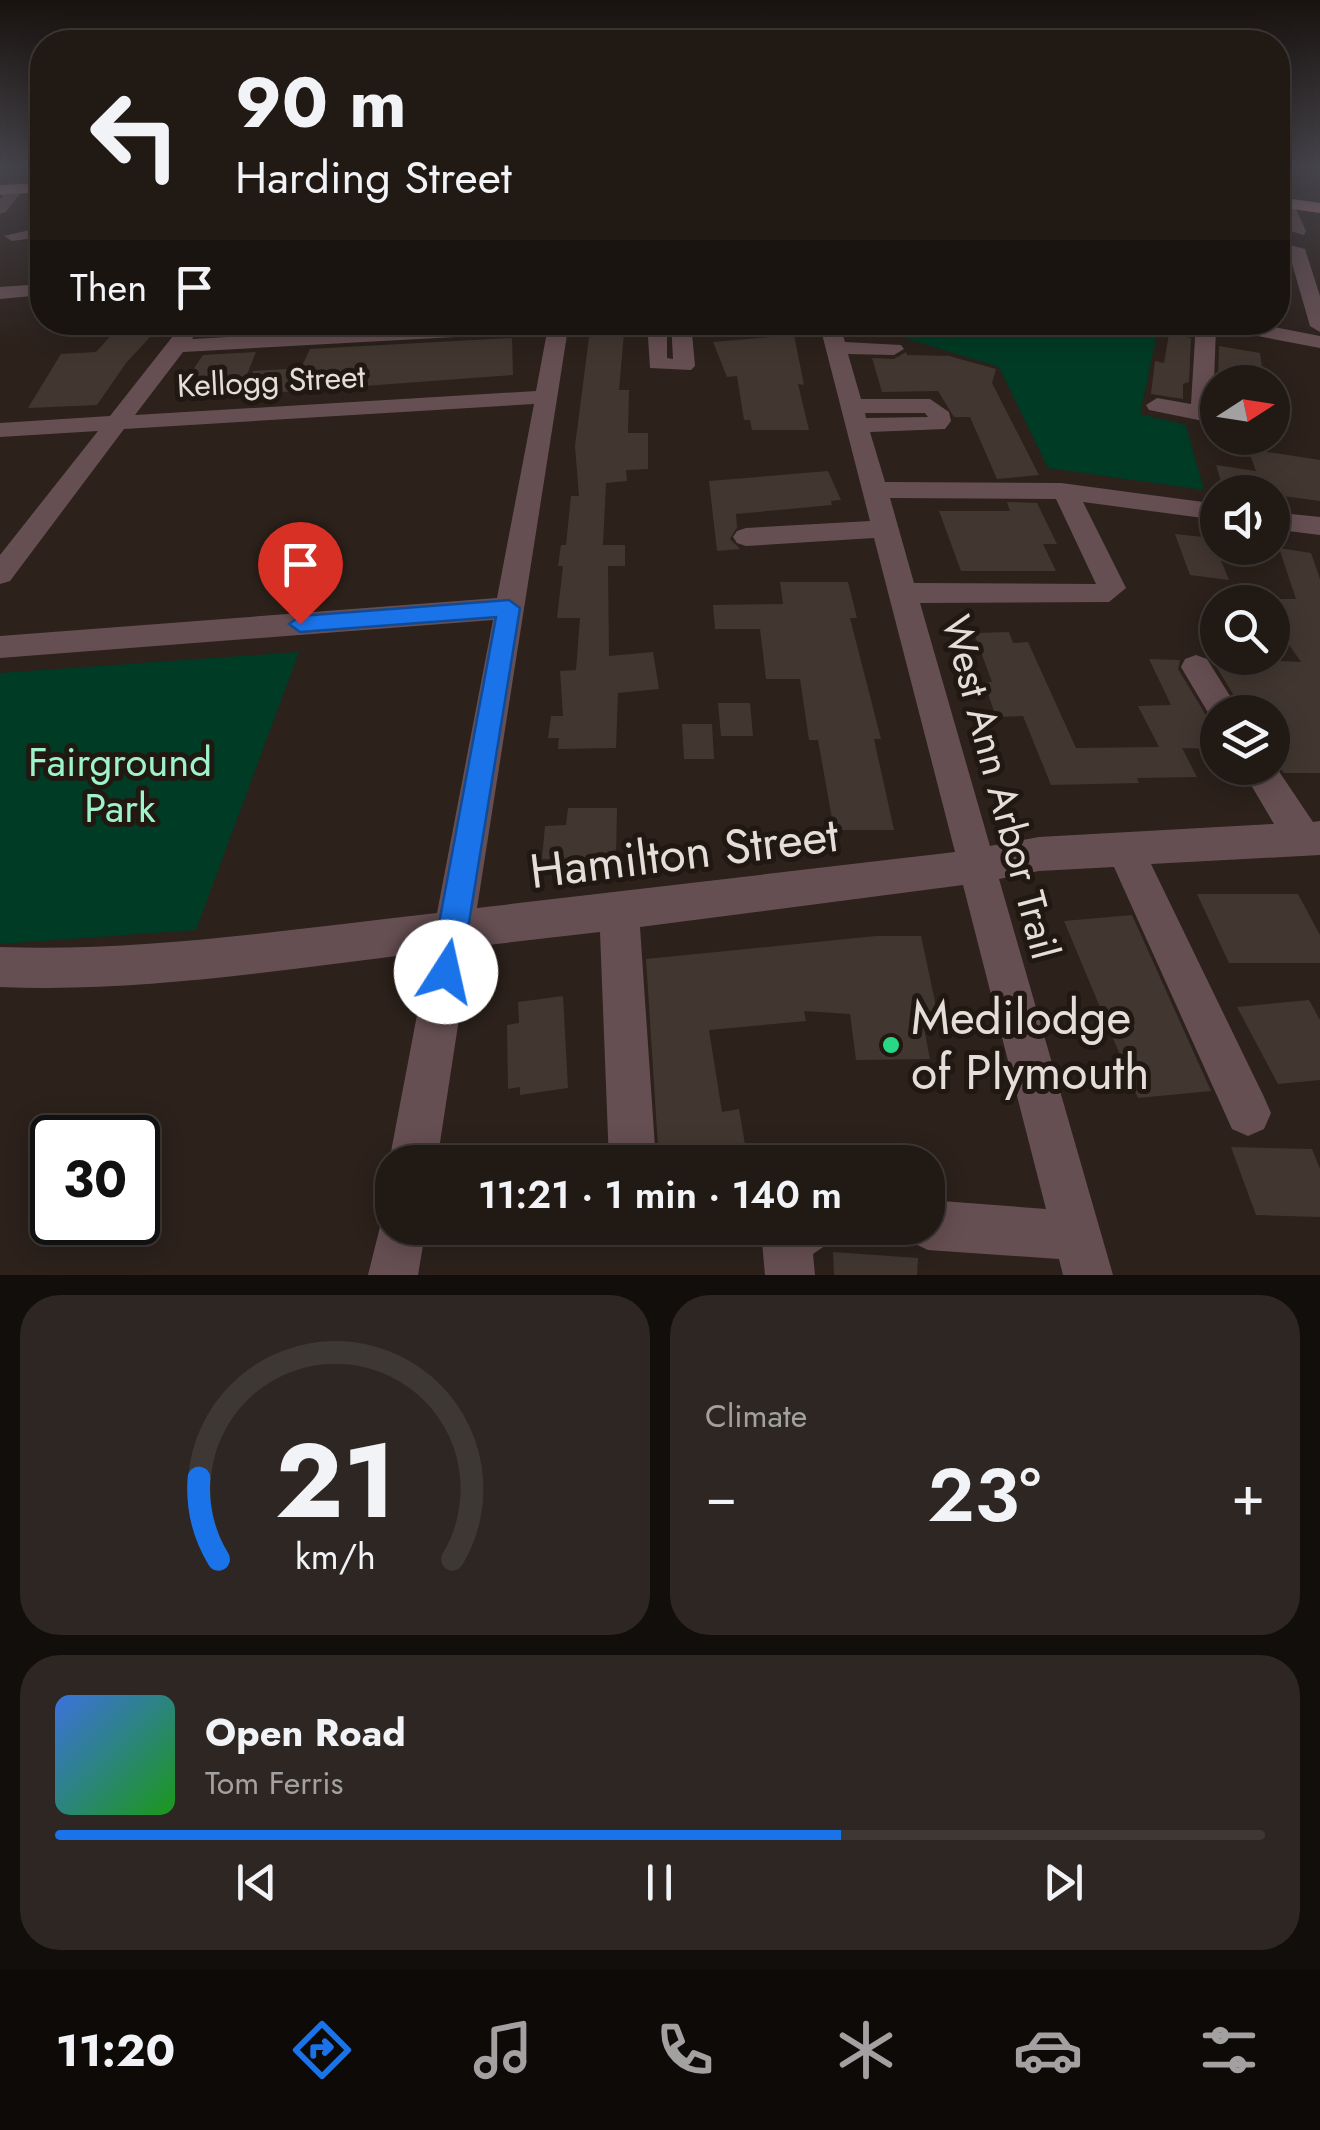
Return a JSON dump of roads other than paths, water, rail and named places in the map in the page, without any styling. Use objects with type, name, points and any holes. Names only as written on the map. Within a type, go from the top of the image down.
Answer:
[{"type":"street","points":[[1296,228],[1298,231]]},
{"type":"street","points":[[12,236],[30,234]]},
{"type":"street","points":[[1290,249],[1296,250],[1316,296],[1320,326]]},
{"type":"street","points":[[0,293],[30,291]]},
{"type":"street","points":[[0,574],[184,335]]},
{"type":"street","points":[[176,346],[368,335]]},
{"type":"street","points":[[416,1145],[557,335]]},
{"type":"street","points":[[657,335],[658,364],[668,367],[684,366],[683,335]]},
{"type":"street","name":"West Ann Arbor Trail","points":[[833,335],[1083,1255]]},
{"type":"street","points":[[847,335],[894,348]]},
{"type":"street","points":[[1207,335],[1208,365]]},
{"type":"street","points":[[1283,335],[1320,342]]},
{"type":"street","name":"Kellogg Street","points":[[0,430],[546,397]]},
{"type":"street","points":[[1158,405],[1200,413]]},
{"type":"street","points":[[875,490],[1065,492],[1200,510]]},
{"type":"street","points":[[904,593],[1099,596],[1112,588],[1065,492]]},
{"type":"street","points":[[1290,522],[1320,526]]},
{"type":"street","points":[[746,537],[886,529]]},
{"type":"street","points":[[0,647],[509,608]]},
{"type":"street","points":[[1196,667],[1213,695]]},
{"type":"street","points":[[1271,785],[1311,838]]},
{"type":"street","name":"Hamilton Street","points":[[0,968],[80,970],[143,966],[914,877],[1038,854],[1311,838]]},
{"type":"street","points":[[1124,848],[1248,1113]]},
{"type":"street","points":[[619,910],[632,1145]]},
{"type":"street","points":[[945,1228],[1083,1255]]},
{"type":"street","points":[[788,1245],[790,1275]]},
{"type":"place","name":"Medilodge of Plymouth","points":[[891,1045]]},
{"type":"park label","name":"Fairground Park","points":[[120,785]]}]
